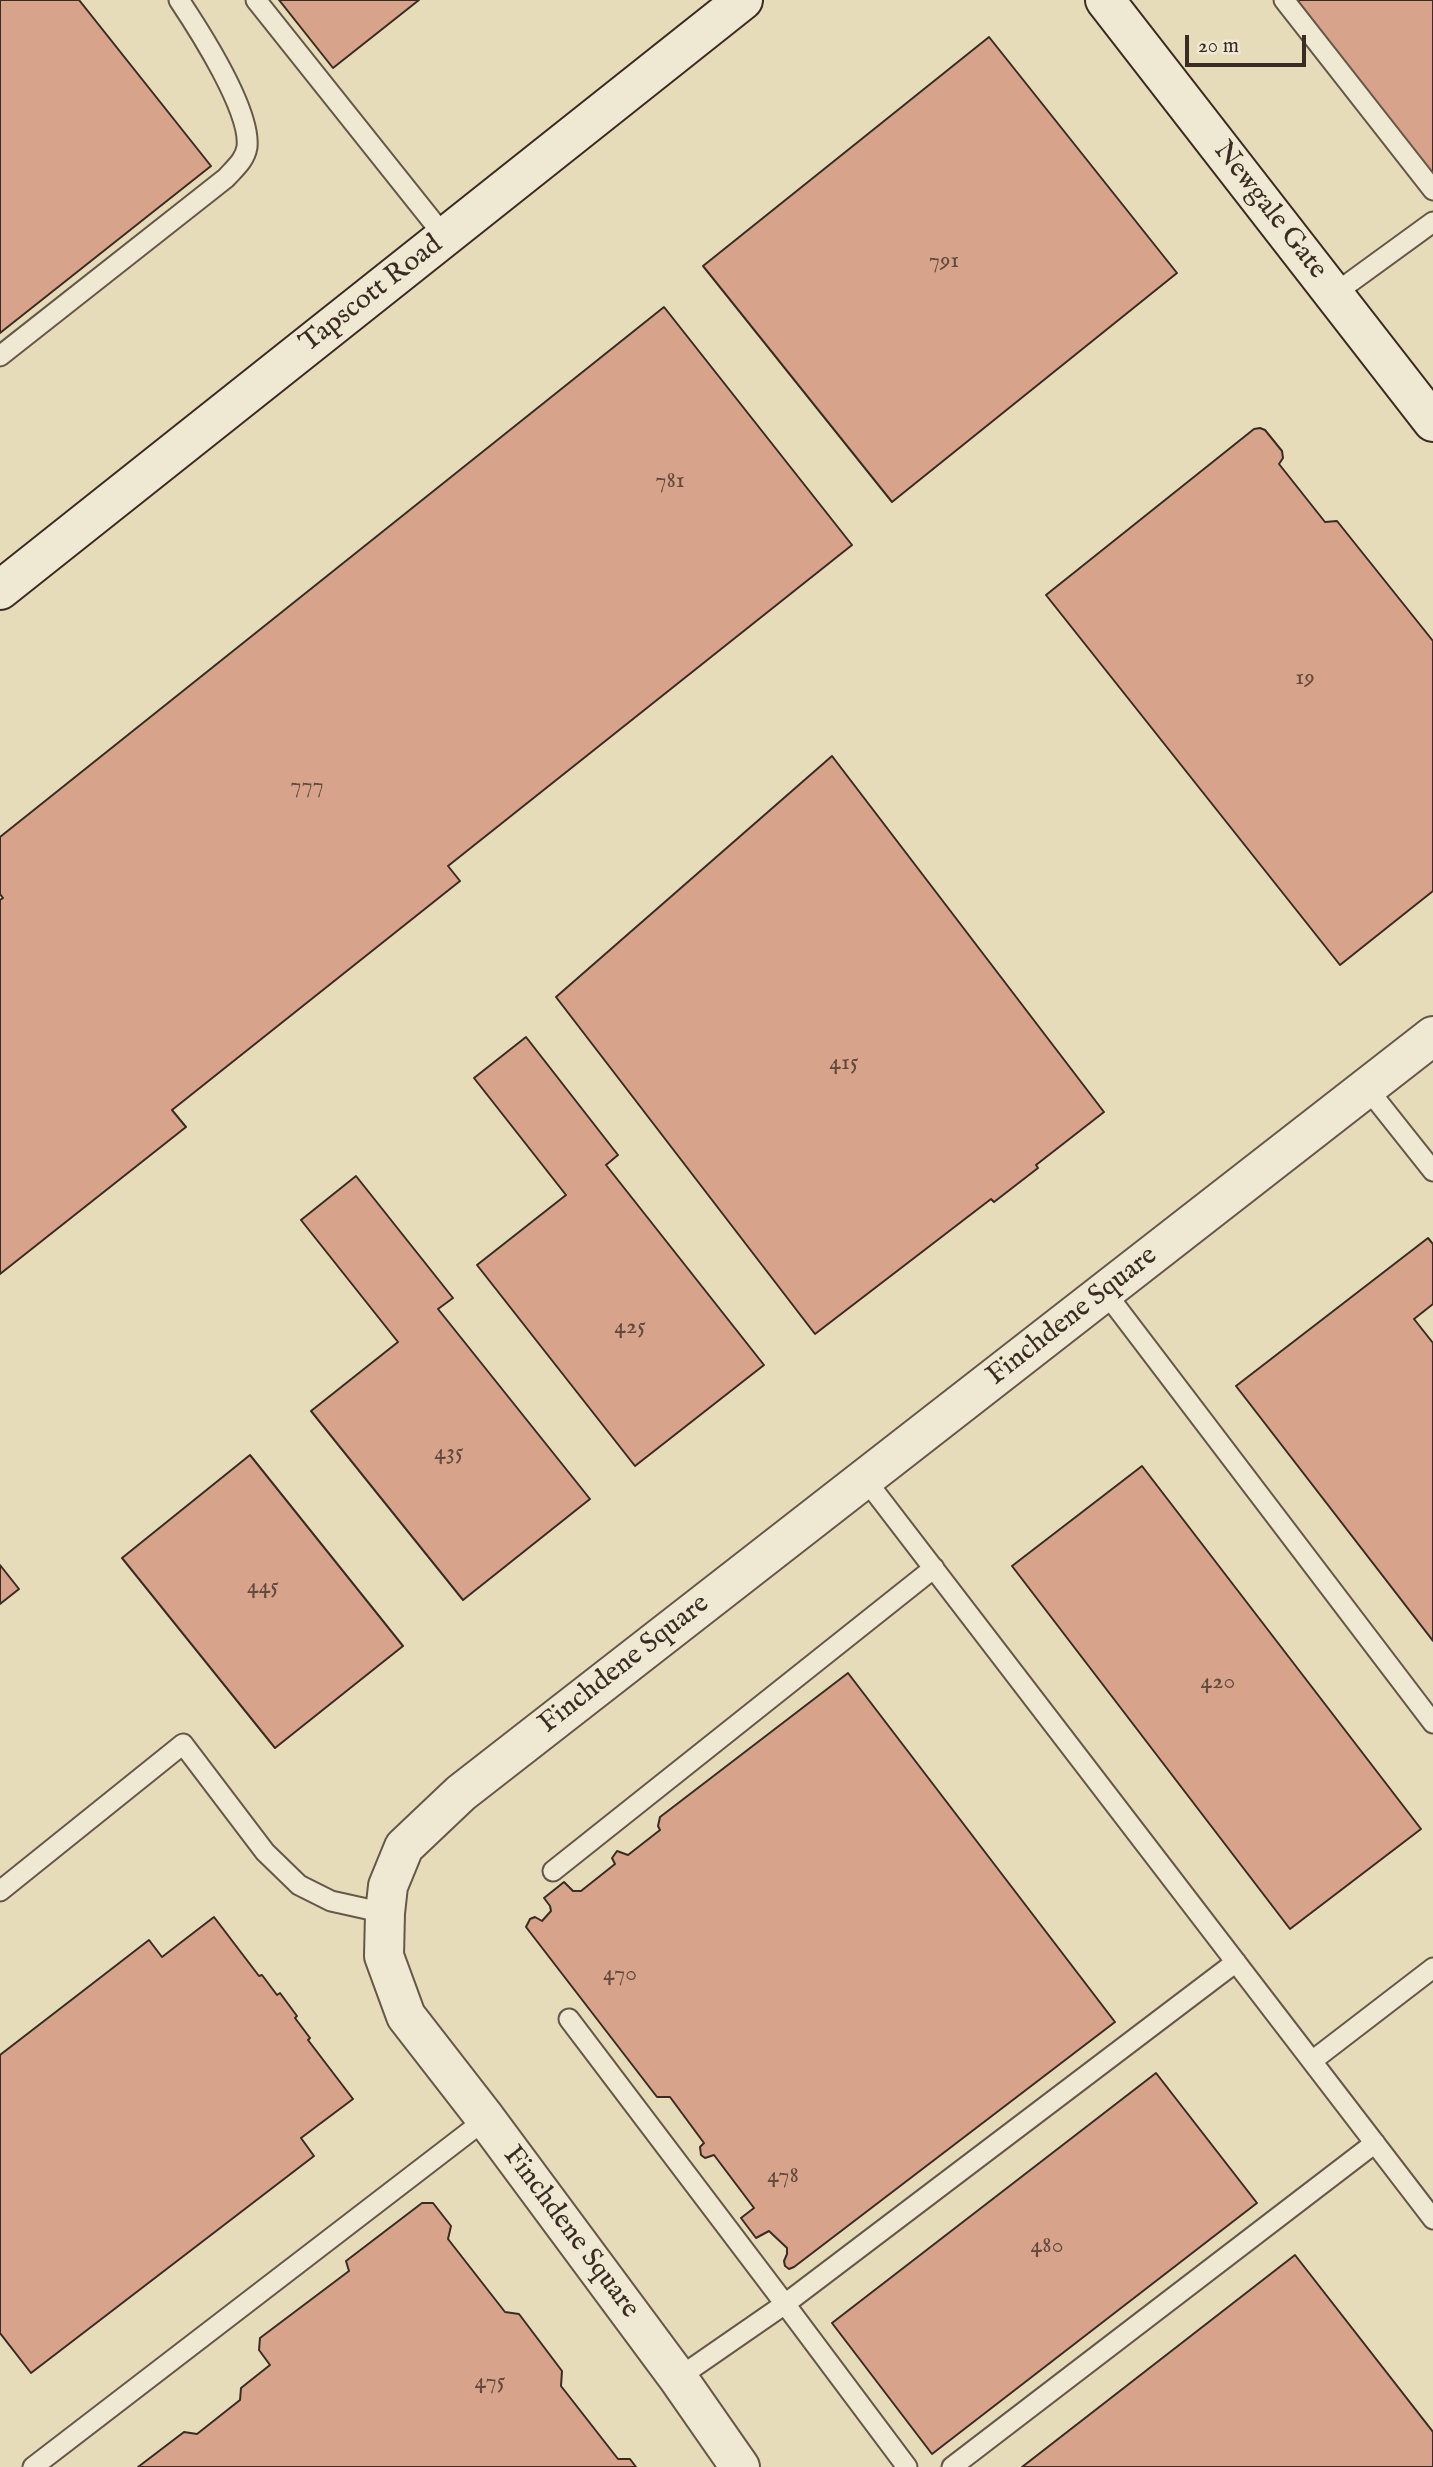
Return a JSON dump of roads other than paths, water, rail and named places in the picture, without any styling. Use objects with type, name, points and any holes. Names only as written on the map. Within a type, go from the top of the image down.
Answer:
[{"type":"street","name":"Tapscott Road","points":[[0,590],[743,0]]},
{"type":"street","name":"Newgale Gate","points":[[1107,1],[1433,422]]},
{"type":"street","name":"Finchdene Square","points":[[740,2467],[678,2378],[406,2015],[384,1956],[388,1886],[404,1847],[461,1793],[1433,1036]]},
{"type":"lane","points":[[0,356],[226,178],[243,159],[247,145],[242,119],[225,76],[206,40],[179,0]]},
{"type":"lane","points":[[256,0],[445,237]]},
{"type":"lane","points":[[1284,0],[1433,190]]},
{"type":"lane","points":[[1334,294],[1433,222]]},
{"type":"lane","points":[[1367,1088],[1433,1171]]},
{"type":"lane","points":[[1105,1292],[1433,1723]]},
{"type":"lane","points":[[865,1479],[1433,2219]]},
{"type":"lane","points":[[553,1871],[934,1568]]},
{"type":"lane","points":[[0,1891],[183,1744],[264,1852],[299,1885],[331,1901],[385,1913]]},
{"type":"lane","points":[[678,2378],[785,2304],[1236,1962]]},
{"type":"lane","points":[[1312,2061],[1433,1968]]},
{"type":"lane","points":[[569,2020],[907,2467]]},
{"type":"lane","points":[[33,2467],[486,2119]]},
{"type":"lane","points":[[952,2467],[1375,2143]]}]
